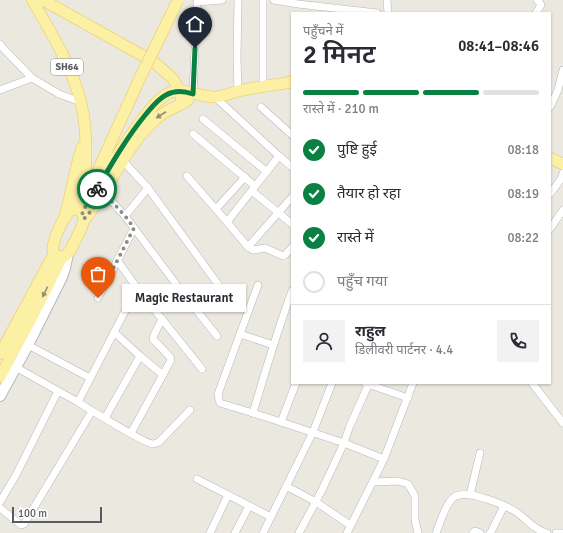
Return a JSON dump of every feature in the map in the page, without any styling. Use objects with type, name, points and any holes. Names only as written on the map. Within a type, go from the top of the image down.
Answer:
[{"type":"main road","name":"SH64","points":[[32,0],[63,57],[81,102],[86,140],[81,213]]},
{"type":"main road","points":[[43,0],[154,62],[173,79],[180,91],[182,104]]},
{"type":"main road","points":[[0,377],[5,356],[35,311],[61,255],[76,239],[81,213],[140,78],[178,0]]},
{"type":"main road","points":[[81,213],[125,143],[145,116],[161,98],[167,94],[180,91],[215,97],[263,86],[291,82]]},
{"type":"main road","points":[[61,255],[52,249],[65,217],[69,212],[81,213],[96,205],[141,134],[157,117],[189,100],[193,94]]},
{"type":"main road","name":"SH64","points":[[65,217],[77,165],[86,140]]},
{"type":"street","points":[[193,94],[197,1],[222,0]]},
{"type":"street","points":[[238,0],[238,91]]},
{"type":"street","points":[[263,0],[263,86]]},
{"type":"street","points":[[274,0],[367,12]]},
{"type":"street","points":[[388,0],[388,12]]},
{"type":"street","points":[[537,12],[541,5],[538,0]]},
{"type":"street","points":[[0,44],[32,78],[59,94],[81,102]]},
{"type":"street","points":[[551,105],[558,90],[563,70]]},
{"type":"street","points":[[0,90],[32,78]]},
{"type":"street","points":[[215,97],[291,165]]},
{"type":"street","points":[[261,107],[291,134]]},
{"type":"street","points":[[203,119],[267,172]]},
{"type":"street","points":[[193,134],[245,177],[253,188],[291,223]]},
{"type":"street","points":[[227,222],[279,156]]},
{"type":"street","points":[[123,161],[148,188],[228,298]]},
{"type":"street","points":[[551,191],[559,167]]},
{"type":"street","points":[[186,176],[248,247],[253,250],[265,248],[283,256],[291,248]]},
{"type":"street","points":[[216,209],[245,177]]},
{"type":"street","points":[[125,216],[148,188]]},
{"type":"street","points":[[104,193],[125,216],[217,336]]},
{"type":"street","points":[[248,247],[291,198]]},
{"type":"street","points":[[551,228],[563,210]]},
{"type":"street","points":[[98,298],[134,228]]},
{"type":"street","points":[[5,356],[28,345],[62,277],[65,268],[61,255]]},
{"type":"street","points":[[117,260],[137,288],[202,369]]},
{"type":"street","points":[[258,285],[218,394],[220,403],[313,432],[384,459]]},
{"type":"street","points":[[78,402],[137,288]]},
{"type":"street","points":[[253,413],[273,346],[291,294]]},
{"type":"street","points":[[131,433],[171,361],[171,358],[153,339],[162,319]]},
{"type":"street","points":[[114,332],[163,376]]},
{"type":"street","points":[[240,334],[273,346]]},
{"type":"street","points":[[28,345],[90,378]]},
{"type":"street","points":[[5,356],[58,391],[149,443],[154,444],[159,442],[190,410]]},
{"type":"street","points":[[0,396],[5,356]]},
{"type":"street","points":[[105,418],[140,356]]},
{"type":"street","points":[[281,422],[296,384]]},
{"type":"street","points":[[263,533],[313,432],[332,384]]},
{"type":"street","points":[[298,533],[316,502],[344,443],[367,384]]},
{"type":"street","points":[[370,384],[408,398]]},
{"type":"street","points":[[347,533],[384,459],[413,384]]},
{"type":"street","points":[[533,384],[563,423]]},
{"type":"street","points":[[0,502],[16,475],[58,391]]},
{"type":"street","points":[[0,508],[21,525],[24,524],[92,411]]},
{"type":"street","points":[[470,495],[480,453]]},
{"type":"street","points":[[198,479],[271,517]]},
{"type":"street","points":[[373,482],[398,481],[408,484],[415,496],[415,520],[418,533]]},
{"type":"street","points":[[286,486],[316,502],[350,525]]},
{"type":"street","points":[[436,533],[452,498],[462,494],[484,498],[504,506],[518,513],[544,533],[547,533]]},
{"type":"street","points":[[210,533],[228,495]]},
{"type":"street","points":[[235,533],[249,506]]},
{"type":"street","points":[[490,533],[504,506]]},
{"type":"street","points":[[473,533],[475,531],[480,533]]},
{"type":"street","points":[[556,533],[563,533]]},
{"type":"way so far","points":[[97,189],[82,212],[84,219],[104,193],[134,228],[98,298]]},
{"type":"place","name":"Magic Restaurant","points":[[98,298]]},
{"type":"route","points":[[97,189],[141,120],[161,98],[172,92],[180,91],[193,94],[195,48]]}]
